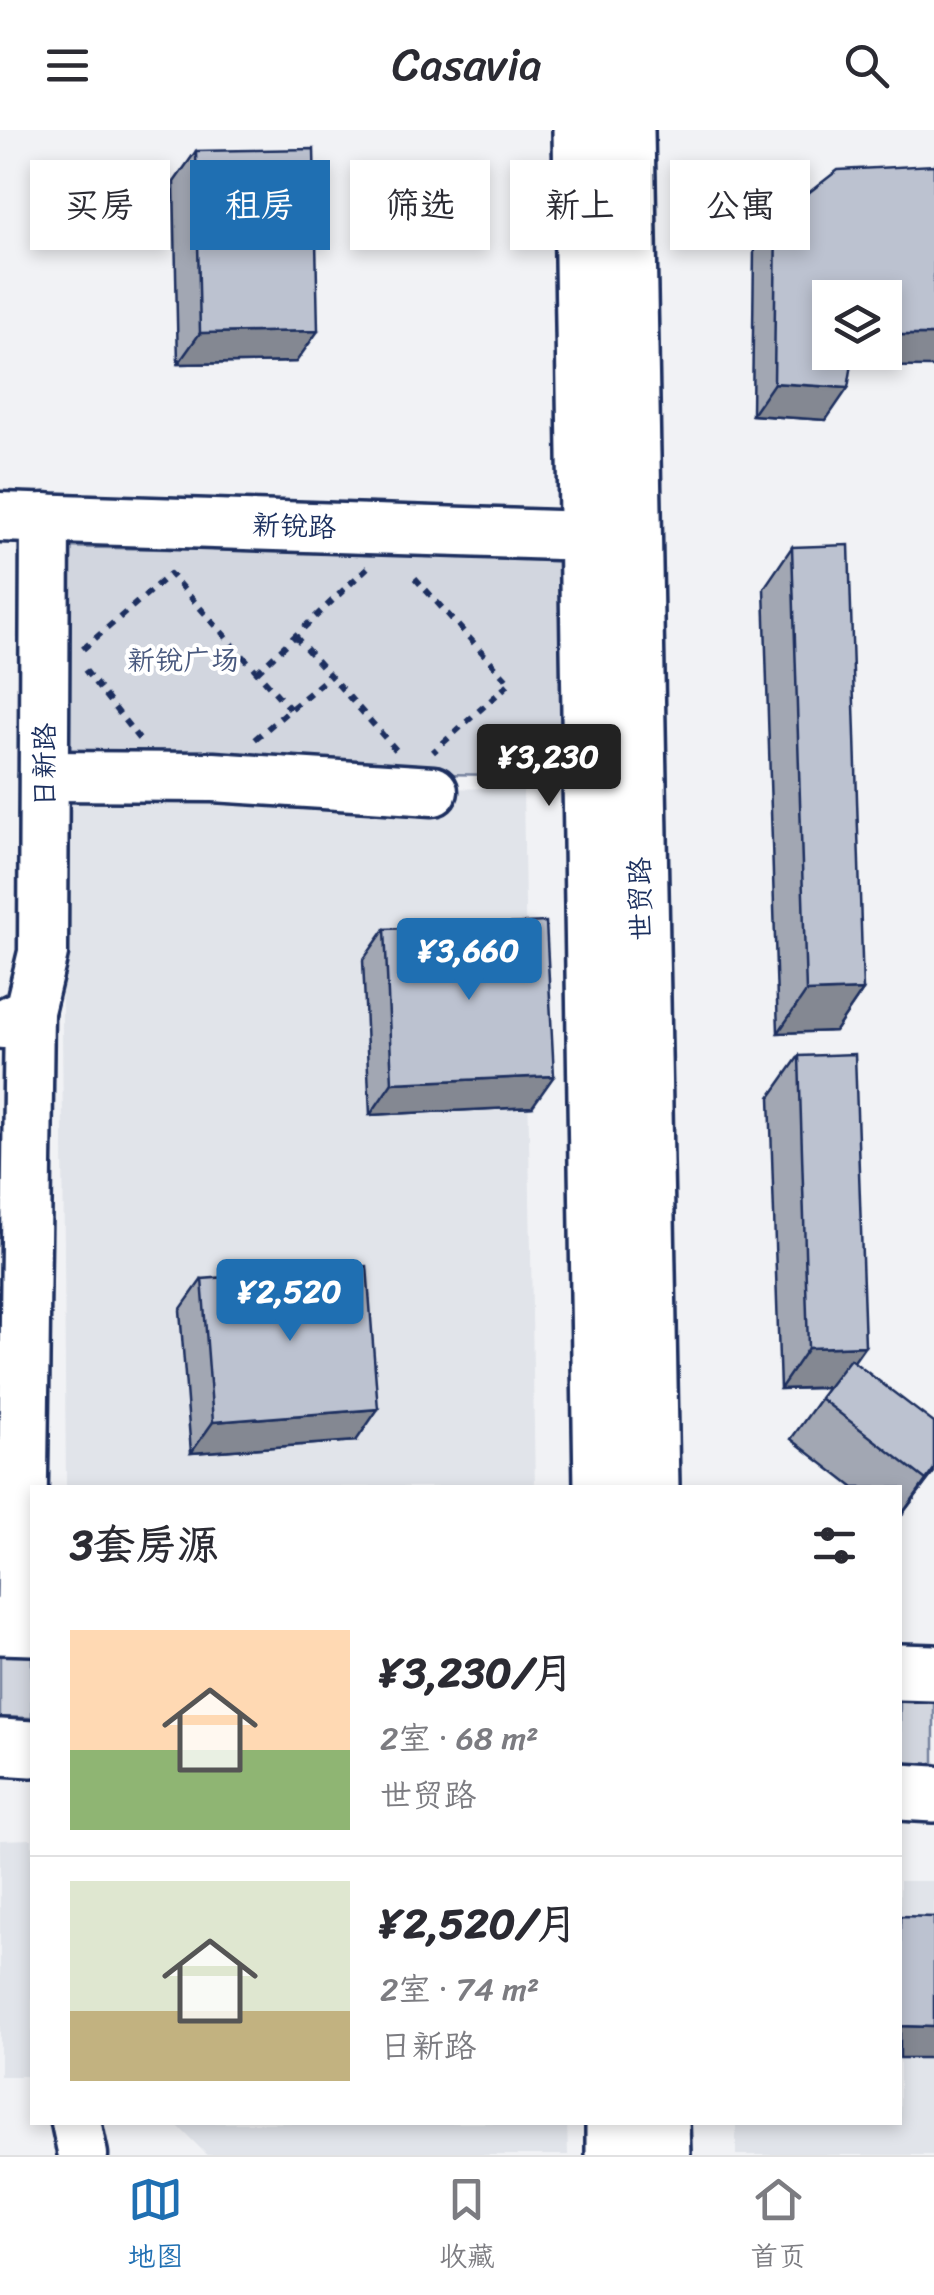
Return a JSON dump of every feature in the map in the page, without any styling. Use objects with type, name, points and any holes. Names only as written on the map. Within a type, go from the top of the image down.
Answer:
[{"type":"main road","name":"世贸路","points":[[581,130],[602,1485]]},
{"type":"main road","name":"世贸路","points":[[626,130],[651,1485]]},
{"type":"main road","points":[[902,1672],[934,1673]]},
{"type":"main road","points":[[0,1748],[30,1749]]},
{"type":"main road","points":[[902,1792],[934,1794]]},
{"type":"main road","points":[[614,2125],[614,2155]]},
{"type":"main road","points":[[661,2125],[662,2155]]},
{"type":"street","name":"新锐路","points":[[22,518],[588,536]]},
{"type":"street","name":"日新路","points":[[18,1627],[14,1018],[43,953],[44,776],[44,618],[22,518]]},
{"type":"street","points":[[44,776],[423,780]]},
{"type":"street","points":[[77,2125],[83,2155]]},
{"type":"path","points":[[256,672],[368,567]]},
{"type":"path","points":[[44,618],[74,656],[170,574],[290,709]]},
{"type":"path","points":[[295,636],[423,780],[510,682],[415,578]]},
{"type":"path","points":[[83,668],[191,777],[290,709],[330,676]]},
{"type":"shaded area","points":[[523,788],[535,1485],[66,1485],[60,792]]},
{"type":"shaded area","points":[[30,1839],[30,2076],[0,2076],[0,1840]]},
{"type":"shaded area","points":[[902,1881],[934,1881],[934,2155],[736,2155],[736,2125],[902,2125]]},
{"type":"shaded area","points":[[177,2125],[567,2125],[568,2155],[207,2155]]},
{"type":"green space","name":"新锐广场","points":[[55,547],[566,556],[564,776],[53,768]]},
{"type":"green space","points":[[0,1646],[30,1647],[30,1718],[0,1717]]},
{"type":"green space","points":[[902,1697],[934,1698],[934,1767],[902,1765]]},
{"type":"building","points":[[314,149],[314,160],[196,160],[196,151]]},
{"type":"building","points":[[934,165],[934,335],[902,335],[902,280],[812,280],[812,370],[851,370],[848,388],[774,383],[776,250],[810,250],[810,192],[838,170]]},
{"type":"building","points":[[198,250],[316,250],[318,331],[200,333]]},
{"type":"building","points":[[849,545],[863,990],[806,992],[792,547]]},
{"type":"building","points":[[546,922],[554,1076],[392,1083],[385,929]]},
{"type":"building","points":[[855,1054],[865,1346],[808,1348],[799,1056]]},
{"type":"building","points":[[367,1266],[378,1409],[213,1422],[202,1279]]},
{"type":"building","points":[[850,1359],[934,1423],[934,1469],[926,1480],[820,1398]]},
{"type":"building","points":[[902,1916],[934,1917],[934,2027],[902,2026]]}]
